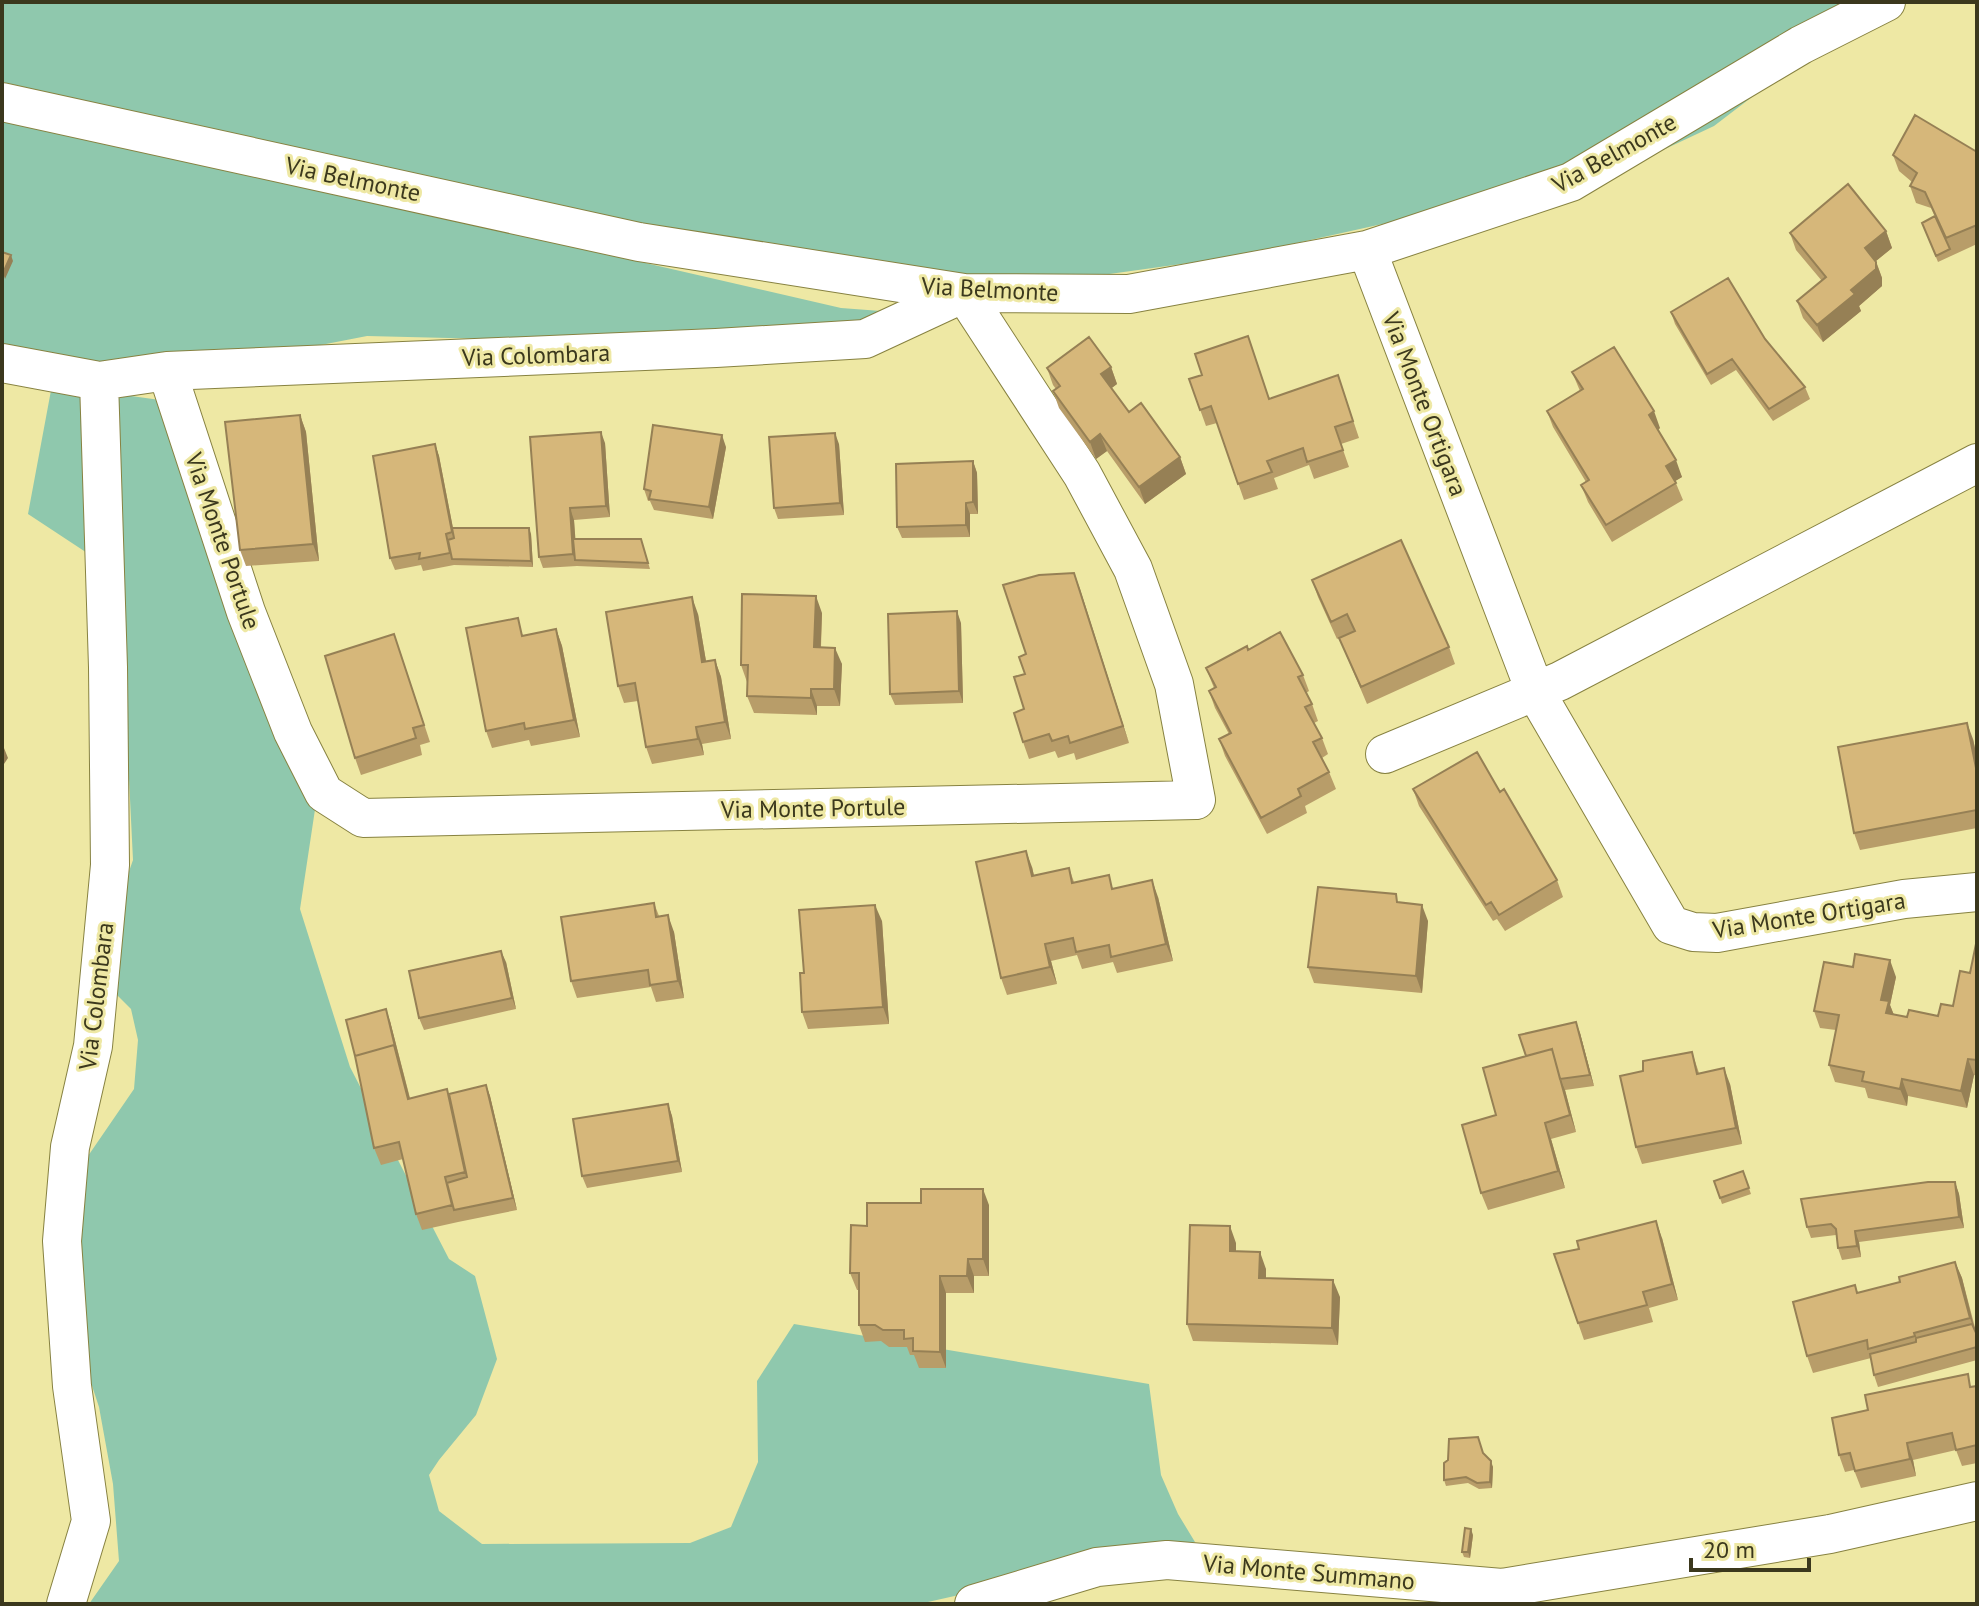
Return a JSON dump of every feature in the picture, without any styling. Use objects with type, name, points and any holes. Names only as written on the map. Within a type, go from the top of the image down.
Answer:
[{"type":"street","name":"Via Belmonte","points":[[2,102],[639,242],[964,293],[1129,294],[1367,250],[1571,182],[1801,45],[1886,2]]},
{"type":"street","name":"Via Monte Ortigara","points":[[1367,250],[1535,691],[1671,925],[1693,932],[1717,933],[1904,899],[1977,892]]},
{"type":"street","name":"Via Monte Portule","points":[[167,371],[246,612],[293,732],[324,793],[363,818],[1196,800],[1174,684],[1133,569],[1082,474],[964,293]]},
{"type":"street","name":"Via Colombara","points":[[2,363],[99,381],[167,371],[865,339],[964,293]]},
{"type":"street","name":"Via Colombara","points":[[66,1604],[91,1521],[72,1386],[62,1241],[70,1147],[93,1046],[110,865],[108,667],[99,381]]},
{"type":"street","points":[[1385,754],[1535,691],[1977,463]]},
{"type":"street","name":"Via Monte Summano","points":[[974,1604],[1097,1567],[1167,1560],[1502,1588],[1830,1534],[1977,1501]]},
{"type":"green space","points":[[2,2],[1876,2],[1714,126],[1616,172],[1239,256],[1023,286],[845,273],[2,82]]},
{"type":"green space","points":[[2,115],[841,308],[934,315],[783,346],[367,336],[162,376],[2,355]]},
{"type":"green space","points":[[52,385],[160,400],[319,783],[300,909],[350,1067],[449,1259],[475,1276],[497,1359],[476,1415],[429,1475],[439,1511],[482,1544],[690,1543],[731,1527],[758,1462],[757,1381],[794,1324],[1149,1384],[1161,1475],[1178,1514],[1195,1542],[919,1604],[89,1604],[119,1561],[113,1484],[99,1407],[70,1319],[88,1156],[134,1089],[138,1040],[131,1009],[94,972],[133,860],[119,574],[28,514]]},
{"type":"building","points":[[1915,115],[1977,152],[1977,225],[1946,238],[1925,192],[1910,186],[1917,173],[1893,155]]},
{"type":"building","points":[[1848,184],[1886,231],[1865,248],[1876,262],[1876,269],[1851,290],[1855,294],[1817,325],[1797,301],[1826,277],[1790,233]]},
{"type":"building","points":[[1935,216],[1950,249],[1936,256],[1922,223]]},
{"type":"building","points":[[2,252],[11,255],[3,273],[2,273]]},
{"type":"building","points":[[1728,278],[1765,339],[1805,387],[1769,409],[1732,359],[1707,374],[1671,312]]},
{"type":"building","points":[[1248,336],[1269,399],[1338,375],[1353,421],[1335,427],[1343,450],[1307,462],[1303,448],[1267,461],[1272,472],[1238,484],[1211,406],[1200,410],[1189,379],[1202,375],[1195,354]]},
{"type":"building","points":[[1089,337],[1111,367],[1101,374],[1129,412],[1141,403],[1180,457],[1139,487],[1100,434],[1090,442],[1053,391],[1060,386],[1047,368]]},
{"type":"building","points":[[1614,347],[1654,411],[1649,415],[1676,460],[1666,466],[1676,483],[1606,525],[1581,485],[1589,480],[1547,411],[1583,389],[1572,372]]},
{"type":"building","points":[[300,415],[313,544],[240,550],[225,422]]},
{"type":"building","points":[[653,425],[722,435],[709,507],[649,499],[651,491],[644,489]]},
{"type":"building","points":[[601,432],[606,506],[570,508],[573,554],[539,557],[530,437]]},
{"type":"building","points":[[835,433],[840,503],[774,508],[769,437]]},
{"type":"building","points":[[435,444],[452,532],[446,534],[450,553],[419,559],[420,553],[390,558],[373,456]]},
{"type":"building","points":[[973,461],[973,502],[966,503],[966,525],[897,527],[896,464]]},
{"type":"building","points":[[452,528],[529,528],[531,561],[452,559],[448,540],[454,538]]},
{"type":"building","points":[[573,539],[641,539],[648,563],[575,560]]},
{"type":"building","points":[[1401,540],[1449,647],[1361,687],[1339,638],[1355,631],[1347,614],[1331,622],[1312,580]]},
{"type":"building","points":[[1074,573],[1123,726],[1070,743],[1068,736],[1052,741],[1049,734],[1023,742],[1014,713],[1024,709],[1014,677],[1025,674],[1019,657],[1026,654],[1003,585],[1039,575]]},
{"type":"building","points":[[742,594],[816,596],[814,647],[835,648],[834,689],[811,689],[811,698],[747,696],[748,665],[741,665]]},
{"type":"building","points":[[692,597],[702,662],[715,660],[725,722],[696,727],[698,739],[646,747],[635,683],[618,686],[606,612]]},
{"type":"building","points":[[957,611],[959,691],[890,694],[888,614]]},
{"type":"building","points":[[518,618],[522,636],[556,629],[574,720],[525,729],[524,723],[486,731],[466,628]]},
{"type":"building","points":[[1280,632],[1303,675],[1298,677],[1312,704],[1305,707],[1322,738],[1313,742],[1329,772],[1298,789],[1301,796],[1261,818],[1219,739],[1231,733],[1209,691],[1216,687],[1206,668]]},
{"type":"building","points":[[394,634],[424,725],[413,728],[416,738],[355,758],[325,656]]},
{"type":"building","points":[[1967,723],[1977,773],[1977,810],[1854,833],[1838,747]]},
{"type":"building","points":[[1477,752],[1500,792],[1504,789],[1557,880],[1499,915],[1491,902],[1486,905],[1413,789]]},
{"type":"building","points":[[1026,851],[1032,876],[1069,868],[1072,883],[1109,875],[1112,889],[1152,880],[1166,944],[1111,957],[1109,945],[1076,952],[1073,938],[1045,944],[1050,967],[1001,978],[976,862]]},
{"type":"building","points":[[1318,887],[1396,894],[1397,902],[1422,905],[1416,976],[1308,967]]},
{"type":"building","points":[[654,903],[656,917],[668,915],[678,981],[650,985],[648,970],[571,981],[561,917]]},
{"type":"building","points":[[875,905],[883,1007],[802,1012],[800,973],[804,973],[799,910]]},
{"type":"building","points":[[1977,939],[1977,1060],[1968,1059],[1961,1091],[1902,1079],[1900,1089],[1862,1081],[1864,1072],[1829,1065],[1839,1015],[1814,1011],[1824,962],[1853,967],[1855,954],[1890,960],[1881,1000],[1889,1001],[1886,1013],[1907,1017],[1909,1010],[1938,1016],[1941,1004],[1953,1006],[1960,971],[1970,973]]},
{"type":"building","points":[[501,951],[512,998],[419,1018],[409,971]]},
{"type":"building","points":[[386,1009],[396,1051],[394,1045],[355,1056],[346,1020]]},
{"type":"building","points":[[1576,1022],[1590,1075],[1560,1079],[1552,1049],[1526,1056],[1519,1035]]},
{"type":"building","points":[[394,1045],[408,1099],[447,1089],[465,1172],[445,1177],[452,1205],[416,1214],[399,1142],[374,1148],[355,1056]]},
{"type":"building","points":[[1552,1049],[1570,1115],[1545,1123],[1558,1171],[1481,1193],[1462,1125],[1496,1115],[1483,1068]]},
{"type":"building","points":[[1692,1052],[1697,1074],[1724,1068],[1736,1128],[1636,1147],[1620,1076],[1643,1071],[1643,1061]]},
{"type":"building","points":[[486,1085],[513,1198],[454,1210],[447,1183],[467,1177],[449,1094]]},
{"type":"building","points":[[668,1104],[678,1161],[582,1176],[573,1119]]},
{"type":"building","points":[[1743,1171],[1749,1188],[1720,1198],[1714,1181]]},
{"type":"building","points":[[1928,1182],[1955,1182],[1959,1217],[1855,1231],[1857,1246],[1838,1248],[1836,1229],[1831,1224],[1807,1227],[1801,1199]]},
{"type":"building","points":[[921,1189],[983,1189],[983,1259],[968,1259],[967,1276],[940,1276],[940,1352],[913,1351],[913,1338],[904,1339],[904,1330],[859,1325],[859,1273],[850,1273],[851,1225],[867,1226],[867,1203],[921,1203]]},
{"type":"building","points":[[1656,1221],[1672,1284],[1643,1292],[1647,1305],[1578,1323],[1554,1254],[1579,1249],[1577,1241]]},
{"type":"building","points":[[1190,1225],[1230,1226],[1230,1251],[1260,1252],[1259,1278],[1333,1280],[1332,1328],[1187,1324]]},
{"type":"building","points":[[1955,1262],[1970,1318],[1868,1349],[1867,1340],[1807,1356],[1793,1302],[1855,1285],[1857,1293],[1900,1282],[1899,1277]]},
{"type":"building","points":[[1972,1324],[1977,1335],[1977,1347],[1874,1375],[1870,1354]]},
{"type":"building","points":[[1968,1374],[1970,1387],[1977,1386],[1977,1445],[1956,1450],[1952,1433],[1907,1443],[1910,1459],[1855,1471],[1850,1453],[1839,1455],[1832,1418],[1868,1410],[1865,1395]]},
{"type":"building","points":[[1478,1437],[1483,1453],[1491,1461],[1490,1482],[1477,1483],[1466,1477],[1444,1480],[1449,1439]]},
{"type":"building","points":[[1465,1528],[1471,1529],[1468,1552],[1462,1552]]}]
